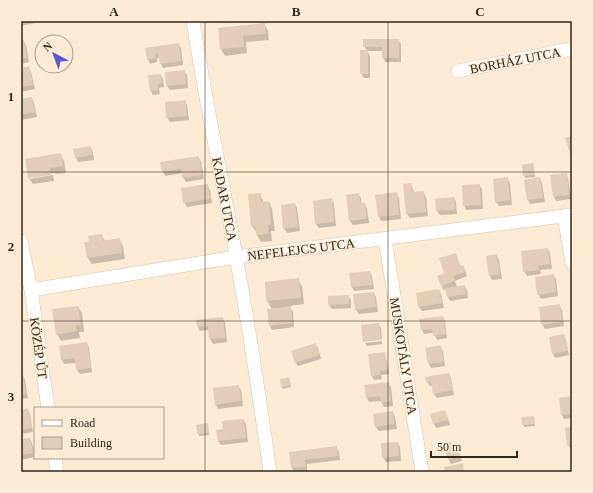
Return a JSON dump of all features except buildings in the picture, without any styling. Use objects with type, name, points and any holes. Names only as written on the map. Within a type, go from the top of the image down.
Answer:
[{"type":"street","name":"KADAR UTCA","points":[[193,21],[236,257],[262,412],[270,472]]},
{"type":"street","name":"BORHÁZ UTCA","points":[[458,71],[572,49]]},
{"type":"street","name":"NEFELEJCS UTCA","points":[[31,290],[236,257],[568,216]]},
{"type":"street","points":[[568,216],[572,263]]},
{"type":"street","name":"MUSKOTÁLY UTCA","points":[[385,239],[422,472]]},
{"type":"street","name":"KÖZÉP ÚT","points":[[21,240],[31,290],[48,407]]},
{"type":"street","points":[[55,459],[57,472]]}]
